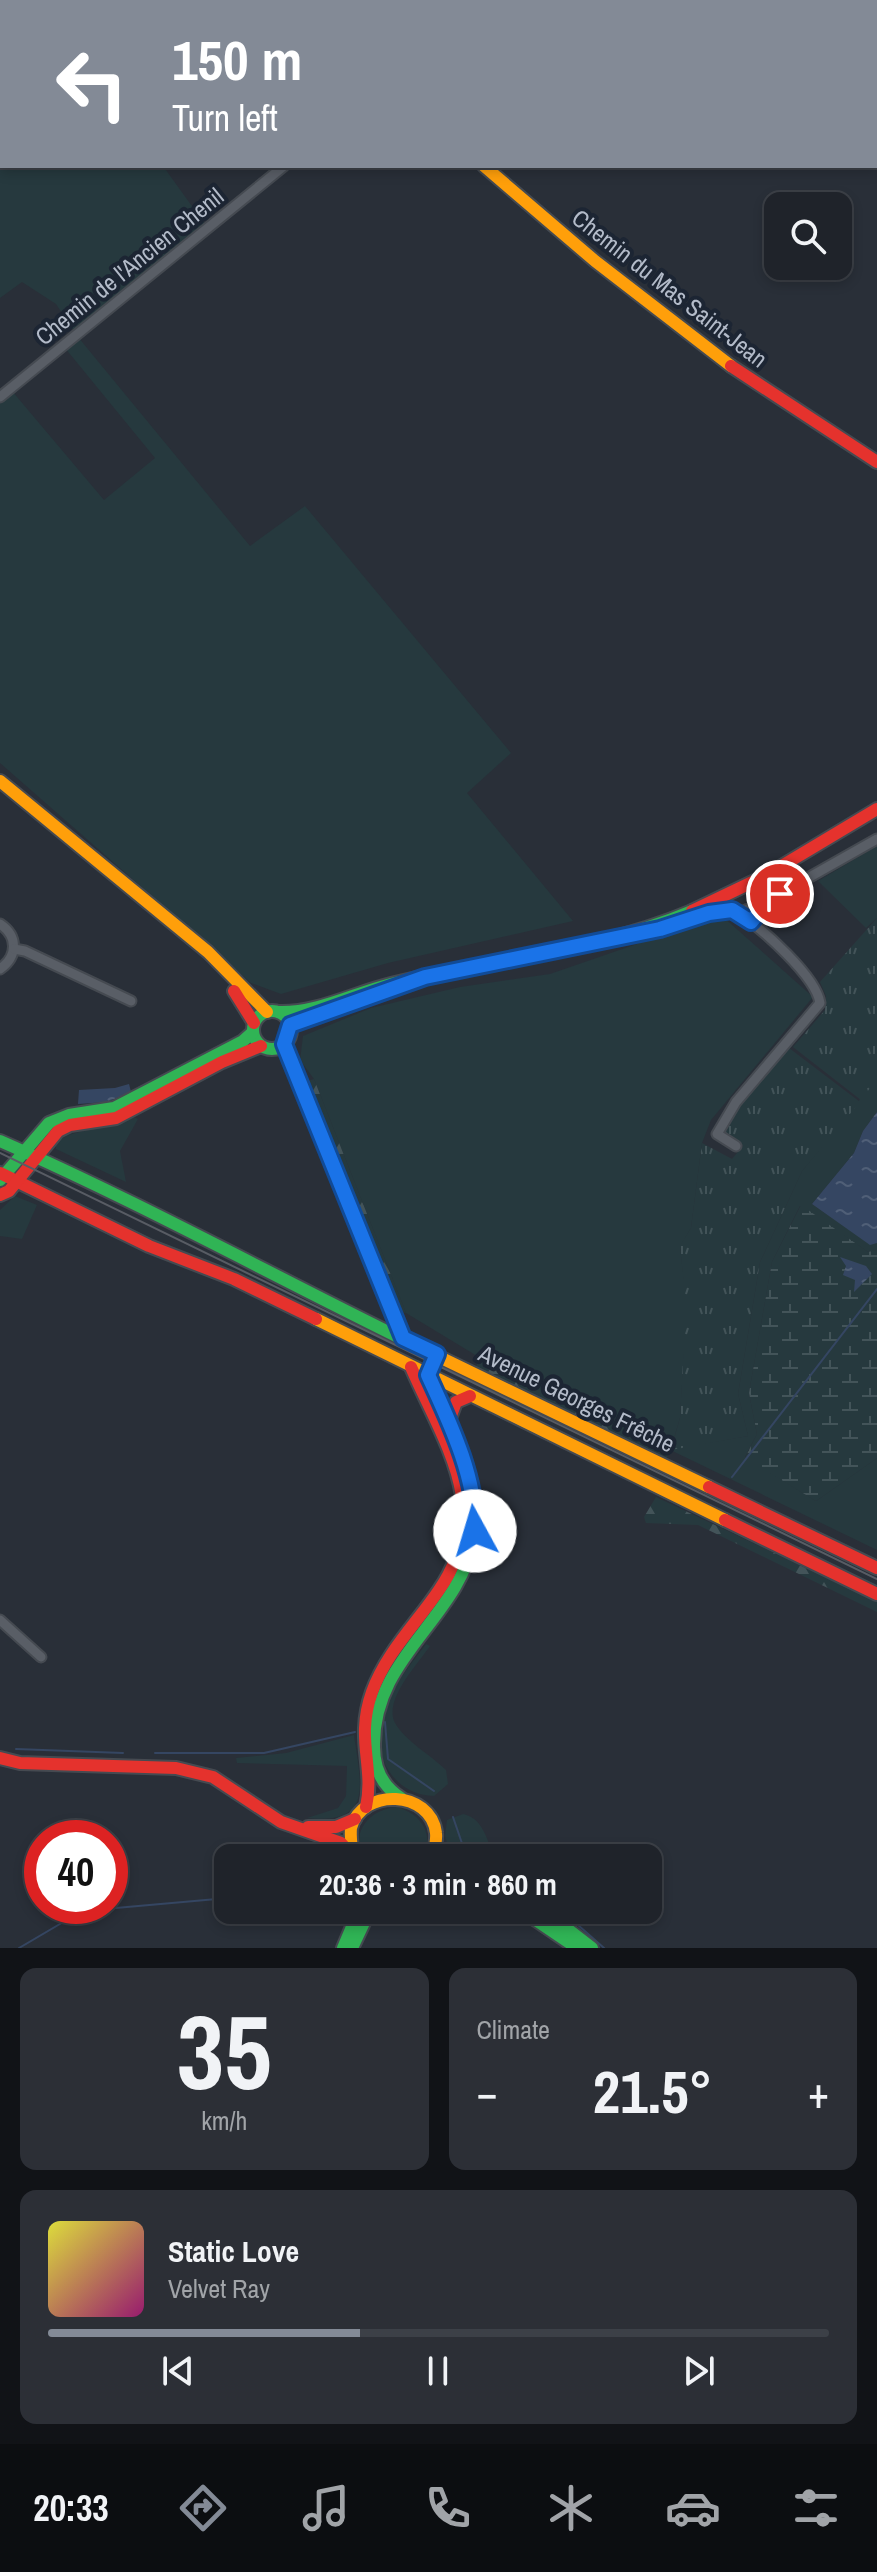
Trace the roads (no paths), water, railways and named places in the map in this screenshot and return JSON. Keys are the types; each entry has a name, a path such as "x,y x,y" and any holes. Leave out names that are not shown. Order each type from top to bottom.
{"main road":[{"name":"Chemin du Mas Saint-Jean","path":"486,168 595,261 709,352 877,462"},
{"path":"3,782 187,938 208,952 290,1025"},
{"path":"839,836 877,809"},
{"path":"1,1176 41,1129 56,1118 124,1104 243,1041 273,1012 307,1010 341,997 425,977 608,940 696,911 770,875 877,816"},
{"path":"187,938 227,982 261,1046"},
{"path":"290,1025 425,977"},
{"path":"290,1025 284,1044 403,1338"},
{"path":"0,1195 9,1191 58,1131 70,1125 116,1118 222,1062 261,1046 273,1049 284,1044"},
{"name":"Avenue Georges Frêche","path":"0,1141 37,1156 877,1568"},
{"name":"Avenue Georges Frêche","path":"1,1176 149,1246 234,1279 877,1594"},
{"path":"351,1844 350,1836 369,1793 363,1735 368,1702 387,1662 449,1579 461,1551 466,1519 461,1485 411,1367 419,1346"},
{"path":"437,1354 428,1375 472,1494 475,1531 457,1583 395,1667 378,1702 373,1743 376,1767 384,1784 427,1813 435,1828 437,1844"},
{"path":"450,1428 452,1408 456,1402 470,1396"},
{"path":"0,1758 20,1763 176,1768 200,1773 233,1788 281,1822 342,1844"},
{"path":"281,1822 318,1828 347,1825 383,1798 401,1798"},
{"path":"350,1947 356,1924"},
{"path":"350,1947 362,1924"},
{"path":"542,1924 577,1948"},
{"path":"561,1924 592,1948"}],"street":[{"name":"Chemin de l'Ancien Chenil","path":"0,397 282,168"},
{"path":"608,940 660,929 709,913 739,913 769,900 877,839"},
{"path":"751,922 769,900"},
{"path":"736,1146 717,1134 724,1121 774,1054 820,1003 818,990 807,974 739,913"},
{"path":"0,924 12,936 14,949 9,962 0,969"},
{"path":"14,949 25,951 131,1001"},
{"path":"0,1620 41,1657"}],"water":[{"path":"129,1084 131,1092 107,1102 78,1104 79,1090"},
{"path":"877,1112 877,1243 870,1245 812,1204 854,1153 863,1131"},
{"path":"840,1257 866,1266 872,1274 854,1292 855,1280 843,1275 846,1266"}],"waterway":[{"path":"732,1477 877,1289"},
{"path":"385,1722 388,1759 434,1791"},
{"path":"155,1753 264,1753 355,1732"},
{"path":"16,1749 123,1753"},
{"path":"453,1817 462,1844"},
{"path":"19,1948 82,1911 214,1899"},
{"path":"577,1924 604,1948"}],"tram line":[{"path":"0,1153 877,1579"}]}
